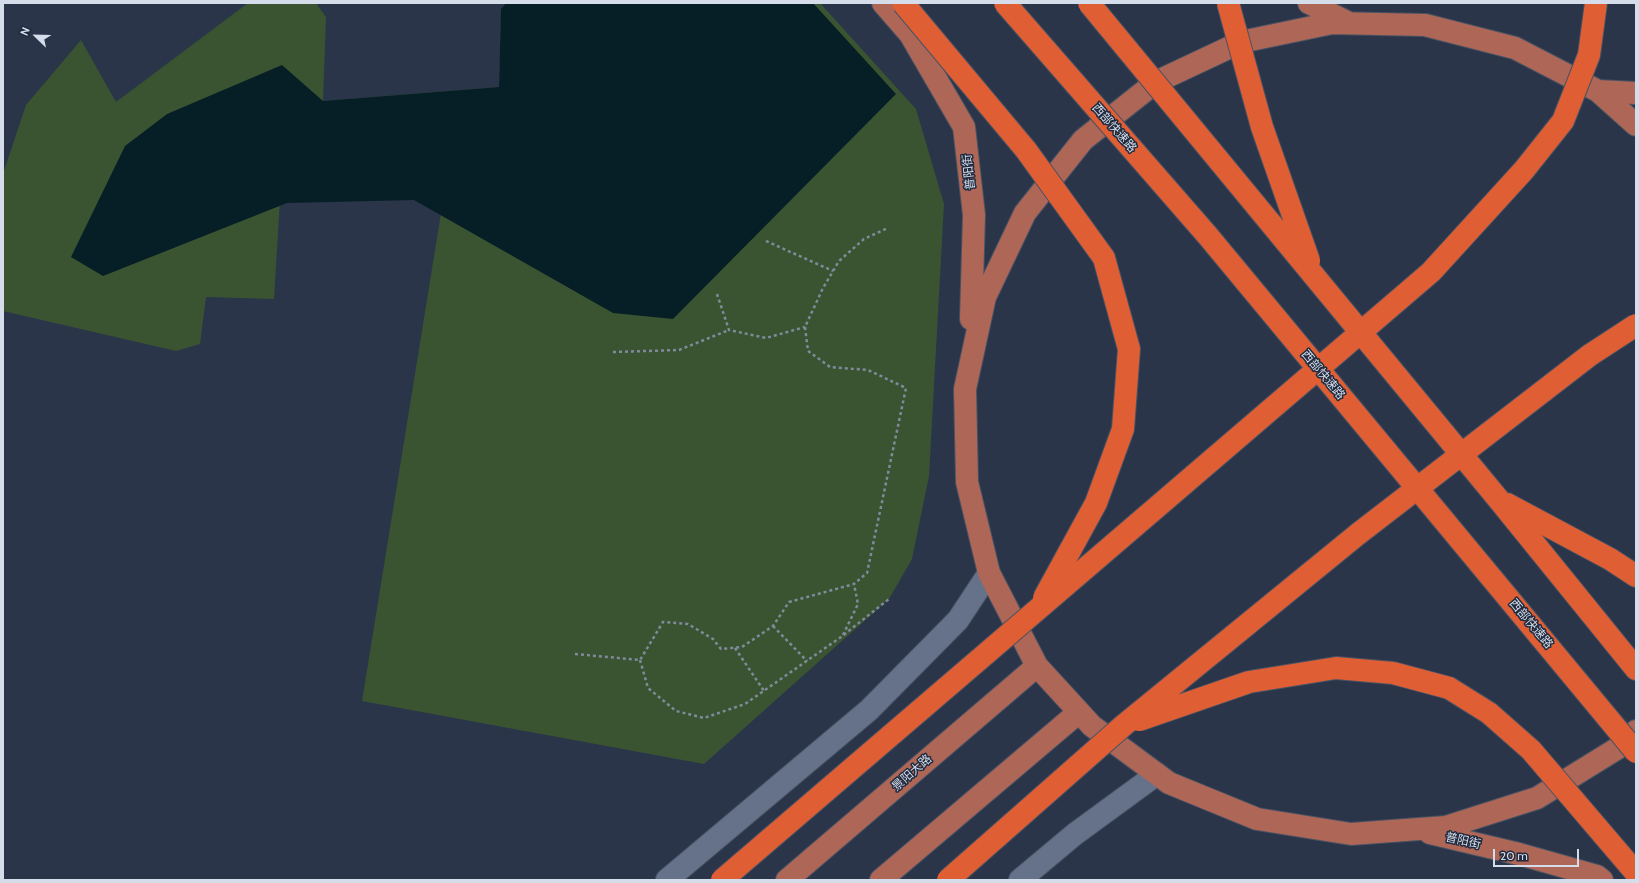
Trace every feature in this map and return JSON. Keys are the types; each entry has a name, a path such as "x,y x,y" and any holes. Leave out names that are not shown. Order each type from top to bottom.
{"highway":[{"path":"903,3 1026,150 1104,258 1129,349 1123,429 1096,503 1038,610"},
{"name":"西部快速路","path":"1005,3 1208,236 1636,752"},
{"path":"1089,3 1499,500 1636,669"},
{"path":"1228,3 1262,127 1314,275"},
{"path":"722,880 1431,272 1524,170 1563,121 1589,55 1596,3"},
{"path":"948,880 1124,724 1358,534 1590,355 1636,325"},
{"path":"1499,500 1610,559 1636,576"},
{"path":"1124,724 1250,682 1336,668 1393,673 1449,688 1489,713 1530,750 1636,873"}],"main road":[{"name":"普阳街","path":"883,3 910,34 964,127 974,215 970,365"},
{"path":"1309,3 1350,23"},
{"path":"1636,125 1598,91 1515,48 1425,25 1332,23 1241,42 1156,82 1084,140 1025,213 985,297 966,389 967,482 989,573 1037,666 1092,726 1169,783 1257,819 1351,834 1446,827 1537,798 1618,748 1636,731"},
{"path":"1598,91 1636,92"},
{"name":"景阳大路","path":"787,880 1037,666"},
{"path":"881,880 1079,712"},
{"name":"普阳街","path":"1415,829 1526,856 1597,876 1602,880"}],"street":[{"path":"667,880 869,710 958,620 989,573"},
{"path":"1020,880 1075,834 1157,774"}],"path":[{"path":"888,228 864,239 839,261 823,288 805,327 808,351 830,366 868,370 906,388 867,573 854,584 789,602 773,626 742,647 721,649 713,639 688,624 663,622 640,660 648,688 676,711 704,718 745,704 841,637 889,599"},
{"path":"766,241 833,271"},
{"path":"717,294 729,330"},
{"path":"613,352 679,350 729,330 766,338 805,327"},
{"path":"841,637 858,604 854,584"},
{"path":"773,626 807,661"},
{"path":"734,648 764,691"},
{"path":"575,654 640,660"}],"green space":[{"path":"248,3 316,3 326,17 323,101 499,87 501,9 506,3 820,3 916,109 944,204 929,476 912,559 889,599 704,764 362,701 443,201 356,188 280,200 274,299 206,297 200,344 176,351 3,311 3,174 26,105 81,40 116,102"}],"water":[{"path":"506,3 813,3 896,94 673,319 613,313 414,200 287,203 103,276 71,257 125,146 167,114 282,65 323,101 499,87 501,9"}]}
